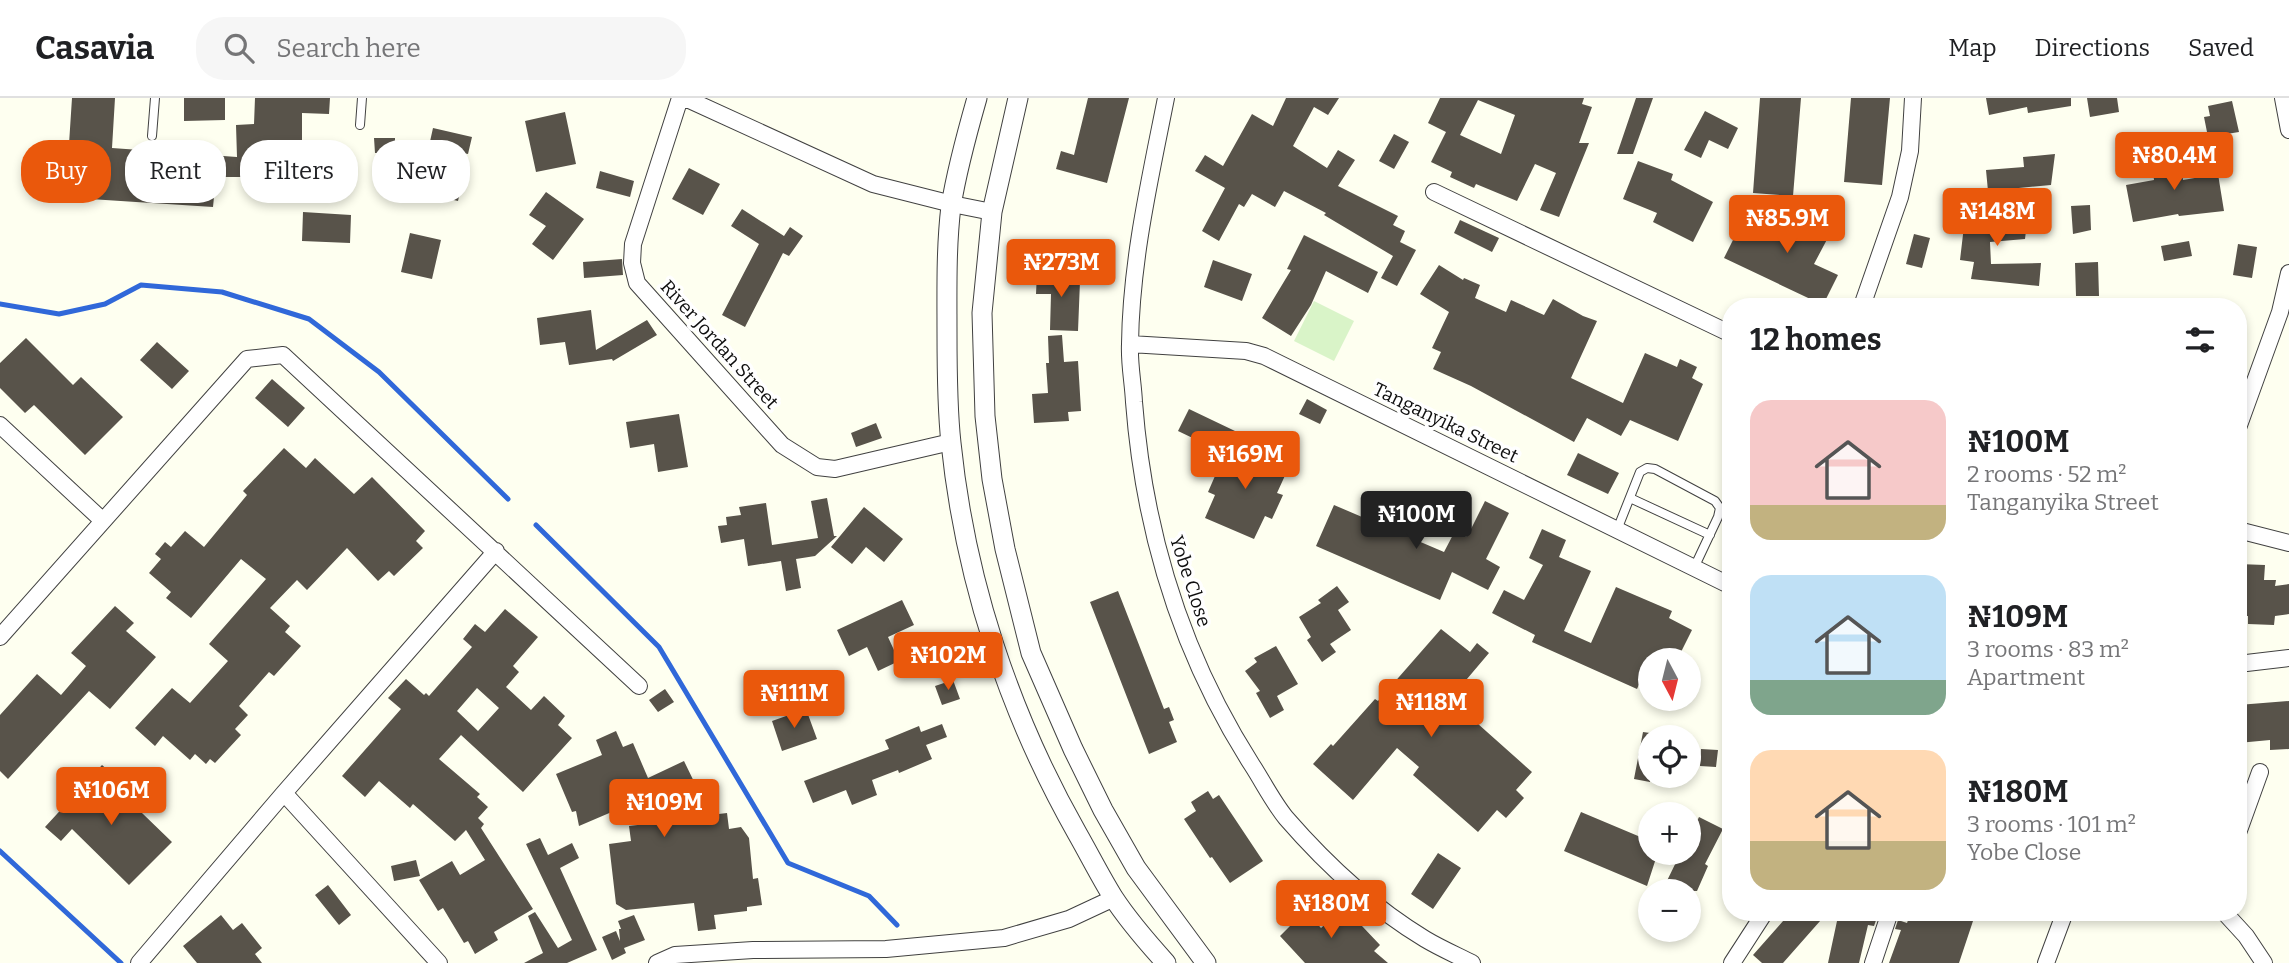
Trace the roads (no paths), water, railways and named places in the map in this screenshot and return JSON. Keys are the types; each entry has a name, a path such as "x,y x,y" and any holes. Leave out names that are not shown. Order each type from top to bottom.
{"street":[{"path":"682,98 873,184 992,212"},
{"name":"River Jordan Street","path":"682,98 633,244 632,262 637,283 782,445 817,467 835,469 951,442"},
{"path":"977,98 964,145 947,245 951,442 962,523 1000,667 1033,748 1062,807 1114,898 1166,963"},
{"path":"1018,98 992,212 982,313 985,416 992,480 1005,549 1031,653 1073,749 1129,856 1206,963"},
{"name":"Yobe Close","path":"1166,98 1138,247 1130,344 1136,436 1154,535 1170,594 1197,665 1237,741 1284,815 1322,858 1366,898 1425,940 1472,963"},
{"path":"1865,298 1900,197 1910,150 1913,98"},
{"path":"2283,98 2289,130"},
{"path":"1434,192 1722,330"},
{"path":"2247,406 2285,312 2289,273"},
{"name":"Tanganyika Street","path":"1130,344 1247,351 1264,356 1722,582"},
{"path":"0,637 247,359 283,355 639,686"},
{"path":"0,425 103,521"},
{"path":"2247,532 2289,543"},
{"path":"139,963 496,551"},
{"path":"2247,663 2289,658"},
{"path":"2247,808 2260,772"},
{"path":"284,793 439,963"},
{"path":"657,963 675,955 756,956 887,949 1004,938 1069,919 1114,898"},
{"path":"1732,963 1759,921"},
{"path":"1873,963 1887,921"},
{"path":"2046,963 2062,921"},
{"path":"2232,921 2264,963"}],"lane":[{"path":"152,136 155,98"},
{"path":"360,125 362,98"},
{"path":"1617,530 1640,472 1647,468 1655,469 1715,500 1720,508 1694,568"},
{"path":"1630,498 1710,535"}],"waterway":[{"path":"0,304 59,314 105,304 141,285 222,292 309,319 379,372 508,499"},
{"path":"536,525 659,647 788,863 869,896 897,925"},
{"path":"0,851 121,963"}]}
